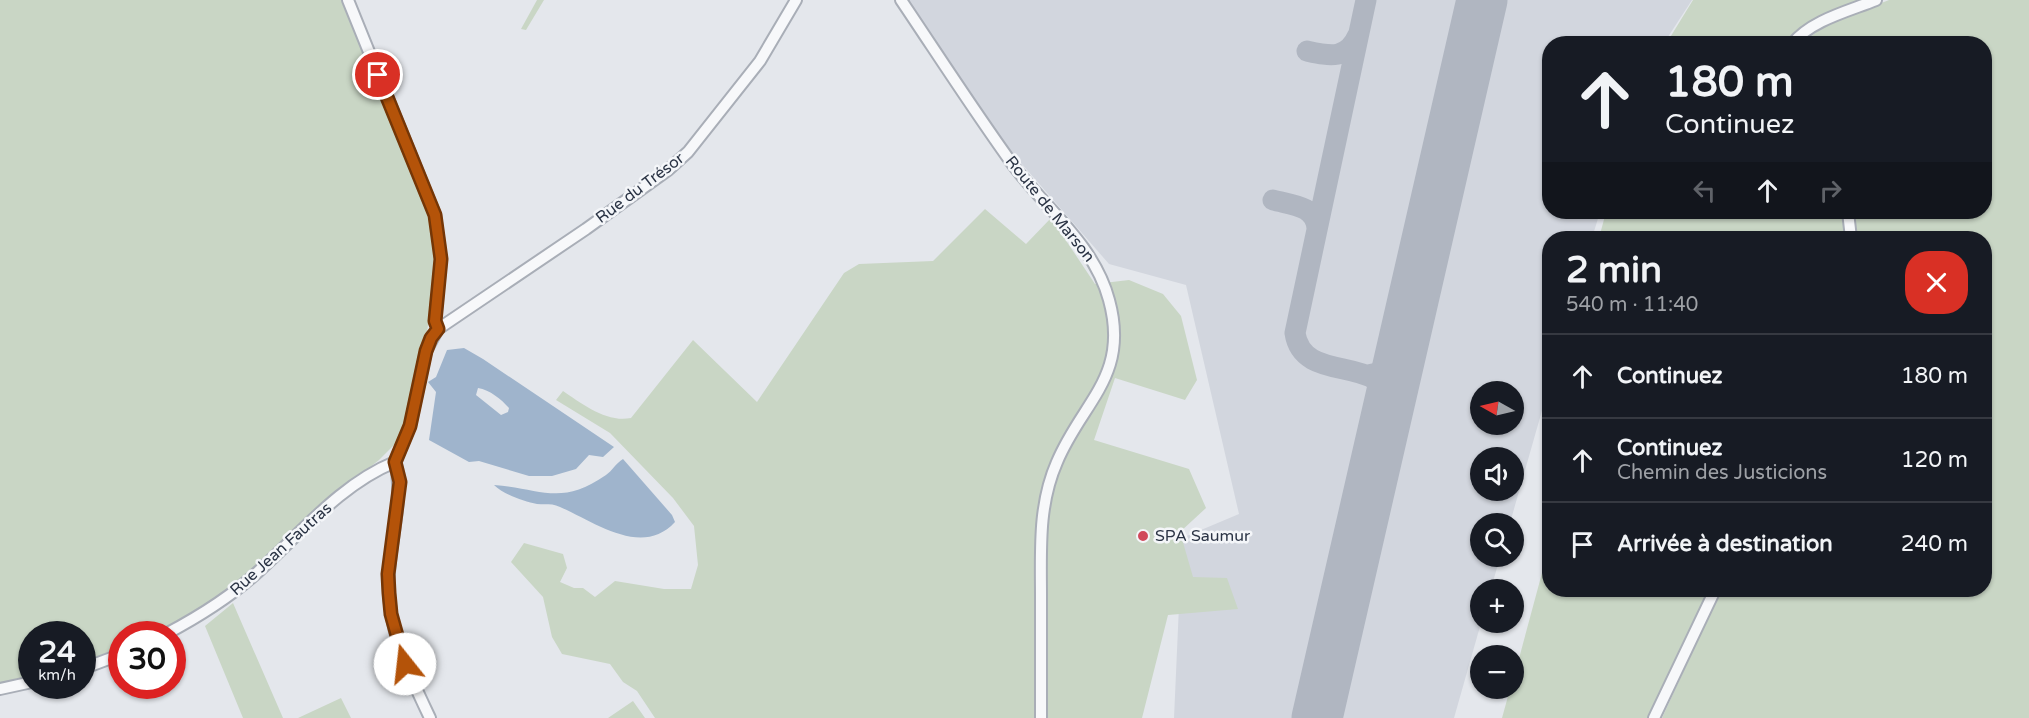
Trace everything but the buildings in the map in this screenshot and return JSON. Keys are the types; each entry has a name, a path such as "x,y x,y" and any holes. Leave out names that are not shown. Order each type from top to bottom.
{"street":[{"path":"348,0 435,215 441,259 435,321 438,329 431,338 426,351 410,426 395,462 400,482 388,574 391,614 405,664 430,718"},
{"name":"Rue du Trésor","path":"438,329 586,229 668,170 688,152 760,61 796,0"},
{"name":"Route de Marson","path":"901,0 1015,167 1064,222 1085,250 1101,276 1109,300 1114,332 1105,380 1057,460 1045,498 1041,532 1041,718"},
{"path":"1801,36 1815,25 1876,0"},
{"name":"Rue Jean Fautras","path":"186,622 226,599 337,499 376,470 395,462"},
{"path":"1654,718 1712,597"},
{"path":"0,689 18,685"}],"shaded area":[{"path":"907,0 1692,0 1669,36 1542,36 1542,219 1598,219 1594,231 1542,231 1542,411 1524,474 1524,447 1470,447 1470,501 1516,501 1513,513 1470,513 1470,567 1497,567 1494,579 1470,579 1470,633 1478,633 1475,645 1470,645 1470,662 1454,718 1174,718 1182,538 1239,514 1186,285 1109,264 1007,147 972,99"}],"green space":[{"path":"0,0 341,0 413,172 434,234 435,254 427,334 405,427 396,443 379,460 299,524 232,589 209,606 182,621 108,621 108,652 96,657 96,621 18,621 18,681 0,683"},
{"path":"537,0 544,0 526,30 521,29"},
{"path":"1693,0 1868,0 1802,36 1671,36"},
{"path":"1889,0 2029,0 2029,718 1662,718 1718,597 1992,597 1992,231 1851,231 1851,219 1992,219 1992,36 1811,36 1826,25"},
{"path":"985,209 1026,244 1051,218 1095,284 1129,280 1163,294 1181,316 1197,380 1185,400 1115,378 1094,440 1189,469 1206,508 1180,532 1193,577 1227,578 1238,609 1168,615 1142,718 655,718 637,691 623,682 610,664 562,654 552,637 543,597 511,562 524,543 563,554 567,568 560,582 574,588 583,588 595,597 615,581 664,589 691,589 698,565 694,526 673,498 610,433 556,400 563,391 604,415 622,419 631,418 693,340 757,402 844,273 859,264 933,261"},
{"path":"1604,219 1844,219 1845,231 1601,231"},
{"path":"1542,573 1542,597 1707,597 1648,718 1502,718 1507,699 1524,699 1523,645"},
{"path":"233,603 283,718 243,718 205,626"},
{"path":"341,698 351,718 298,718"},
{"path":"633,701 645,718 608,718"}],"water":[{"path":"464,348 483,359 614,447 603,457 589,455 576,469 552,476 529,476 479,461 469,462 429,440 436,392 428,382 436,377 447,350","holes":["478,388 502,401 509,408 508,412 501,415 476,395"]},
{"path":"623,459 672,515 675,522 662,532 648,537 618,534 557,506 532,503 514,497 494,485 563,493 590,485 606,475"}],"taxiway":[{"path":"1366,0 1295,333 1301,349 1313,359 1374,379 1384,389 1388,406"},
{"path":"1307,51 1337,54 1349,49 1358,35"},
{"path":"1273,200 1307,210 1315,220 1317,228"},
{"path":"1368,375 1387,371 1401,353"}],"runway":[{"path":"1317,718 1482,0"}],"place":[{"name":"SPA Saumur","path":"1143,536"}],"route":[{"path":"378,75 435,215 441,259 435,303 435,321 438,329 431,338 426,351 410,426 395,462 400,482 388,574 391,614 405,664"}]}
